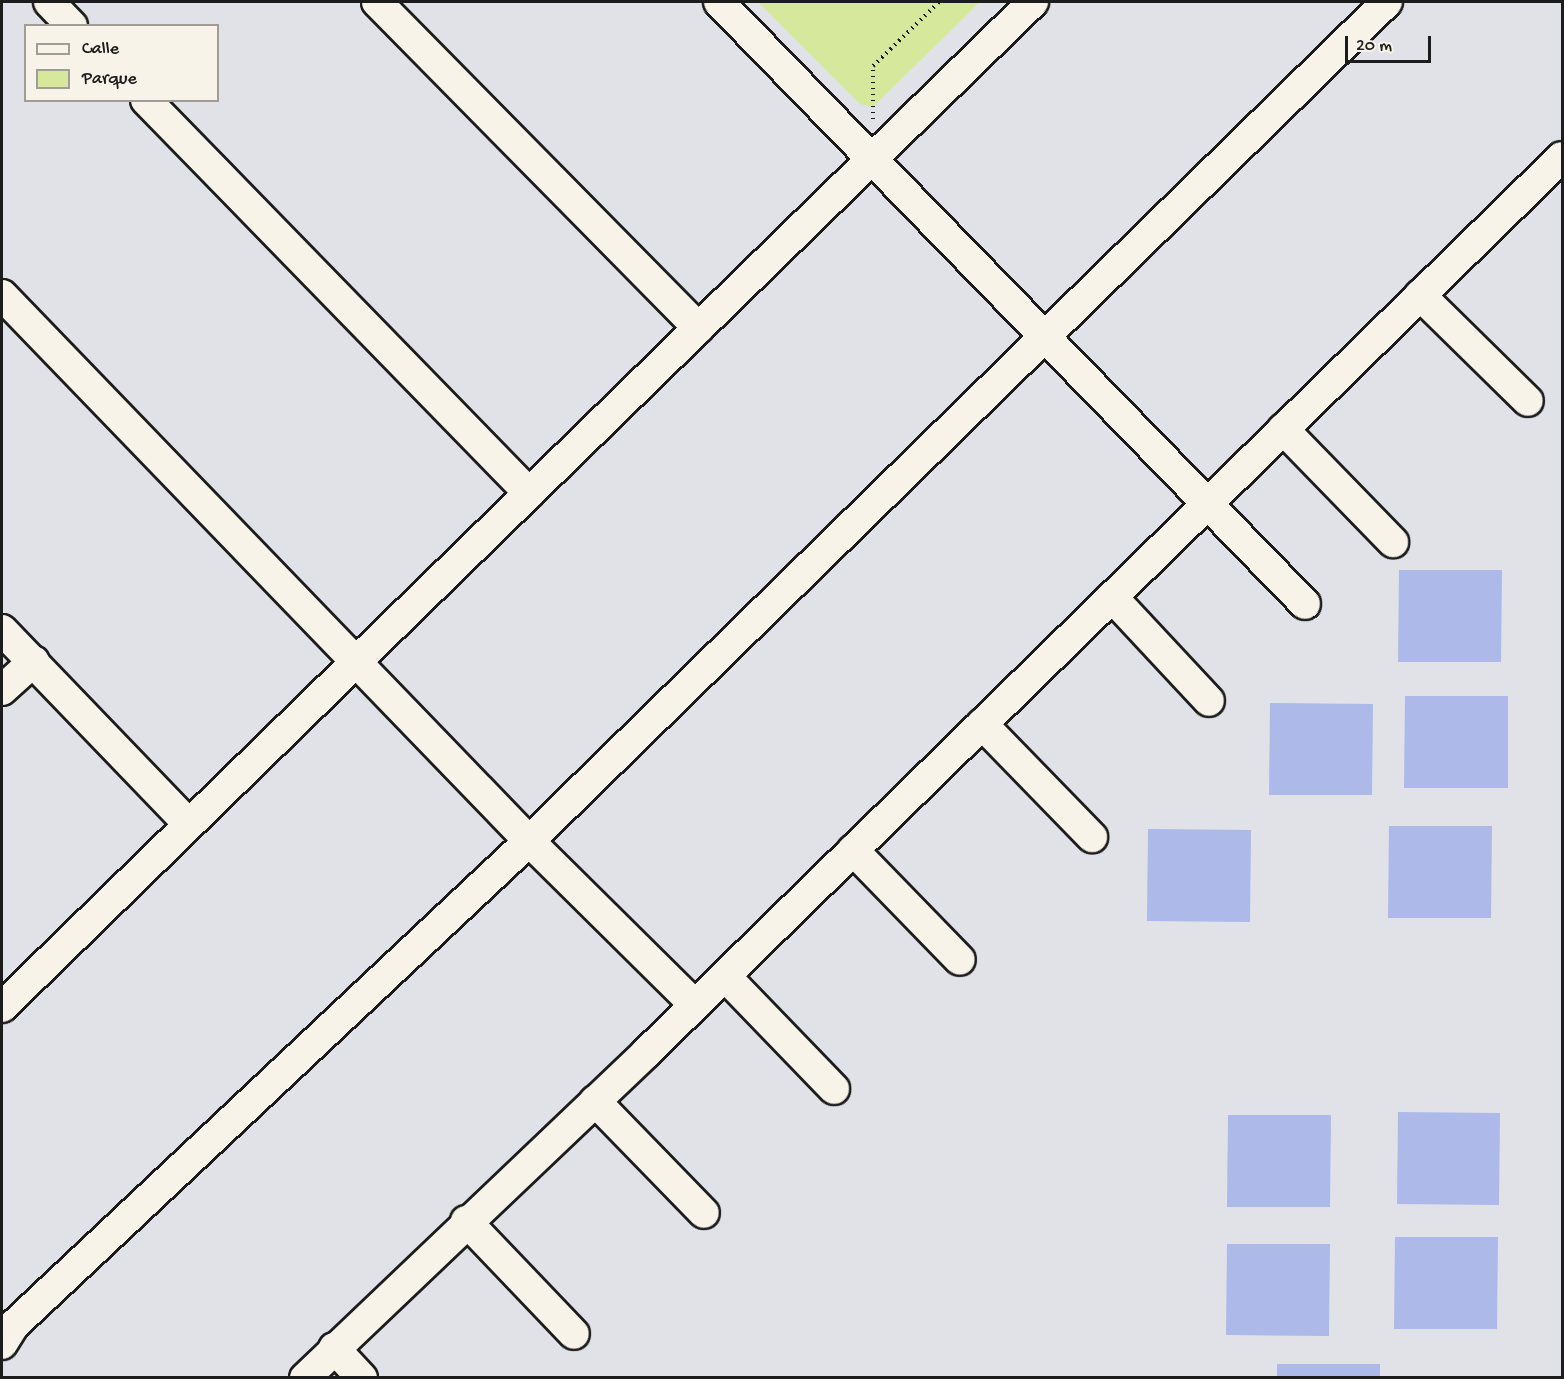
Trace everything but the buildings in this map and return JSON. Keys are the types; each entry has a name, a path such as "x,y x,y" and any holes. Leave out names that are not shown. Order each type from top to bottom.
{"street":[{"path":"49,2 70,24"},
{"path":"377,2 698,328"},
{"path":"719,2 1305,604"},
{"path":"2,1007 1033,2"},
{"path":"2,1344 14,1325 529,842 1044,335 1387,2"},
{"path":"148,102 529,493"},
{"path":"305,1377 725,976 1420,295 1557,174"},
{"path":"1420,295 1528,401"},
{"path":"2,296 358,660 529,842 695,1005"},
{"path":"1283,429 1393,542"},
{"path":"1112,597 1209,701"},
{"path":"2,630 189,824"},
{"path":"2,690 34,661"},
{"path":"982,724 1092,837"},
{"path":"853,850 960,960"},
{"path":"725,976 834,1089"},
{"path":"595,1101 704,1213"},
{"path":"466,1221 574,1335"},
{"path":"334,1348 362,1377"}],"path":[{"path":"928,2 933,7"},
{"path":"873,158 873,66 939,2"}],"green space":[{"path":"758,2 980,2 873,107 860,104"}]}
